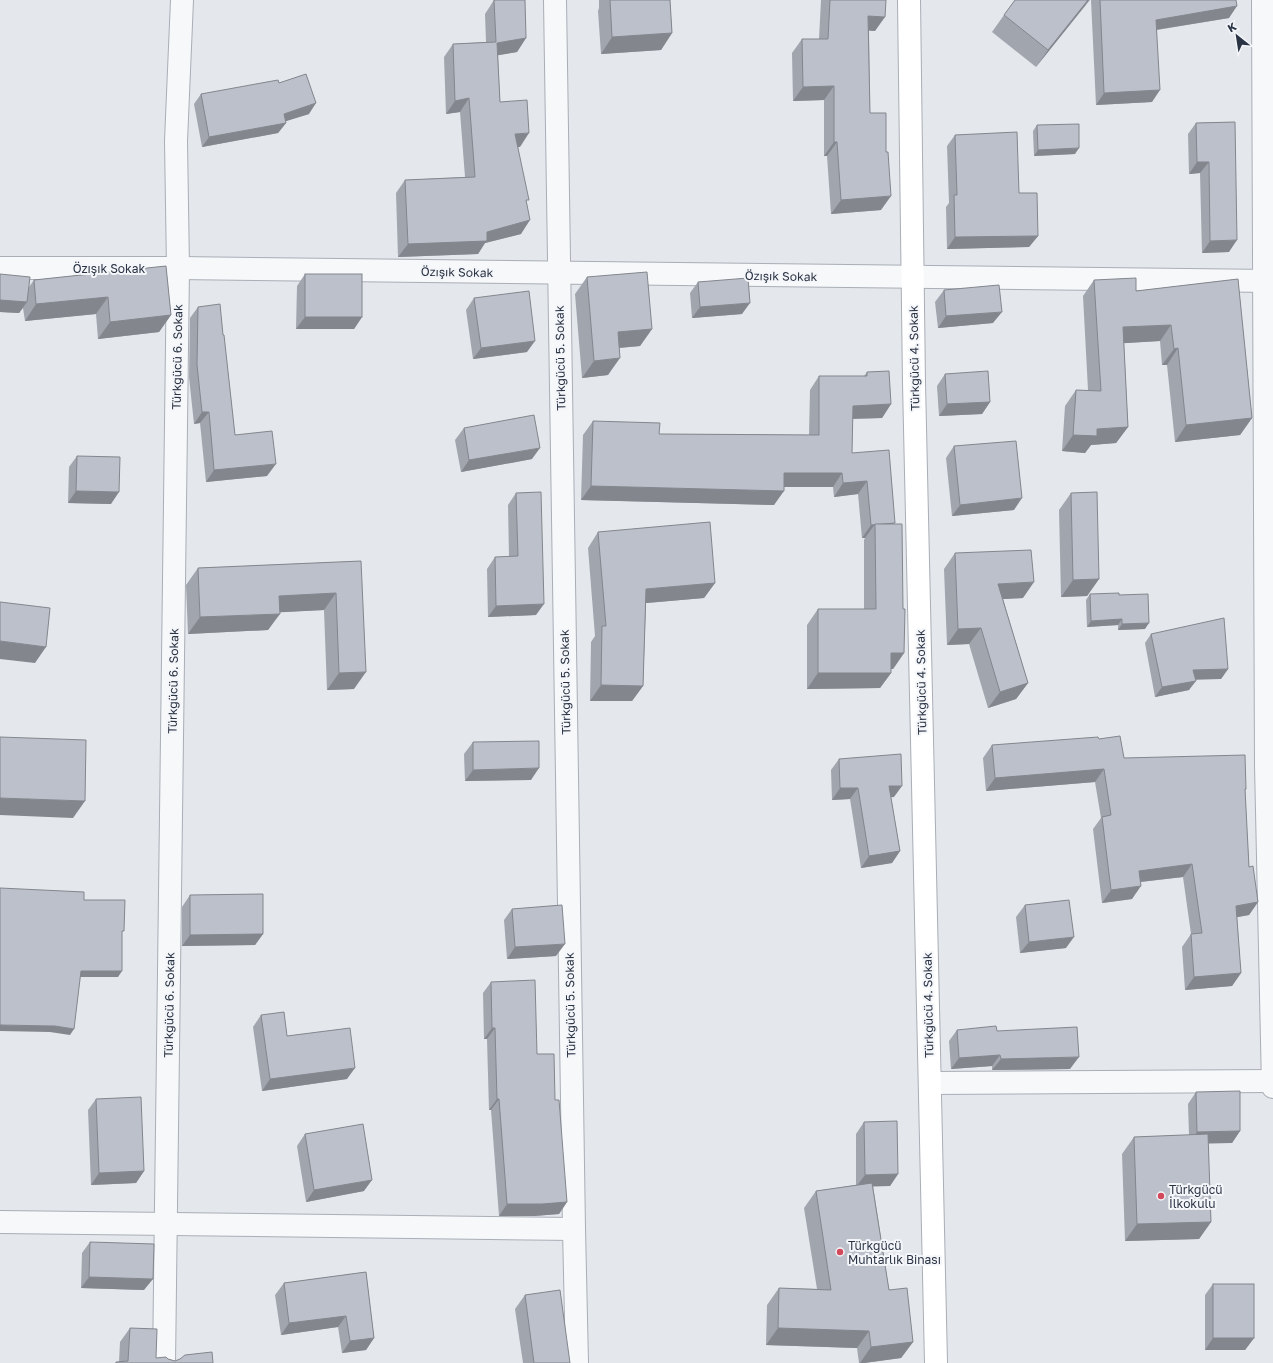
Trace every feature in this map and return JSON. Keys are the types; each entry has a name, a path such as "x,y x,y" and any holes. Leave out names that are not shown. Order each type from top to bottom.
{"main road":[{"name":"Türkgücü 4. Sokak","path":"909,0 914,383 936,1363"}],"street":[{"name":"Türkgücü 6. Sokak","path":"164,1363 178,268 176,141 182,0"},
{"name":"Türkgücü 5. Sokak","path":"555,0 577,1363"},
{"path":"1263,0 1269,281 1266,765 1273,1087"},
{"name":"Özışık Sokak","path":"0,268 178,268 913,278 1269,281"},
{"path":"930,1083 1273,1081"},
{"path":"0,1222 574,1229"}],"building":[{"path":"494,0 525,0 526,38 497,43 500,102 527,100 529,133 515,134 529,200 526,200 530,220 487,232 487,241 408,244 405,180 475,177 469,98 455,101 453,44 496,42"},
{"path":"610,0 670,0 672,33 612,37"},
{"path":"830,0 886,0 885,17 868,16 870,113 886,113 886,152 888,152 891,196 841,200 837,142 834,142 834,86 803,87 802,39 828,39"},
{"path":"1015,0 1088,0 1048,50 1004,15"},
{"path":"1100,0 1236,0 1237,6 1156,20 1160,90 1104,93"},
{"path":"306,74 316,103 284,114 286,123 209,137 201,94 278,80 279,83"},
{"path":"1235,122 1237,240 1210,241 1209,162 1197,162 1196,123"},
{"path":"1079,124 1079,148 1038,150 1037,125"},
{"path":"1017,132 1019,193 1037,193 1038,236 955,237 954,195 957,195 955,135"},
{"path":"166,266 171,315 110,322 108,297 36,304 34,280"},
{"path":"647,272 652,329 618,332 620,358 594,361 587,277"},
{"path":"0,274 30,277 27,302 0,300"},
{"path":"305,274 362,274 362,317 305,317"},
{"path":"748,278 750,303 700,307 698,282"},
{"path":"1136,278 1136,291 1238,279 1252,418 1186,425 1178,348 1174,349 1171,325 1123,327 1128,427 1097,429 1097,436 1073,435 1076,390 1101,391 1094,280"},
{"path":"999,285 1002,312 946,316 944,290"},
{"path":"529,291 535,341 481,348 474,298"},
{"path":"220,304 235,435 272,431 276,464 214,470 209,412 202,412 197,365 198,307"},
{"path":"889,371 891,404 853,406 852,453 889,450 895,523 871,525 867,481 843,483 842,473 784,473 784,491 591,486 593,421 660,423 659,434 819,435 819,376 867,376 867,372"},
{"path":"988,371 990,402 947,404 945,374"},
{"path":"534,415 540,448 469,460 464,428"},
{"path":"1016,441 1022,498 960,505 954,446"},
{"path":"77,456 120,457 119,492 76,491"},
{"path":"541,492 544,604 496,606 495,557 518,556 516,493"},
{"path":"1097,492 1099,579 1073,580 1071,493"},
{"path":"710,522 715,583 646,589 643,686 601,685 602,626 606,626 598,532"},
{"path":"875,524 902,524 903,609 905,609 904,653 891,653 891,673 818,673 818,609 876,609"},
{"path":"1031,550 1034,582 998,584 1028,683 1000,692 981,628 958,629 955,553"},
{"path":"361,561 366,672 339,673 336,593 279,596 280,614 200,617 198,568"},
{"path":"1119,593 1119,595 1148,594 1149,623 1122,624 1122,619 1091,621 1090,594"},
{"path":"0,602 50,608 46,647 0,641"},
{"path":"1224,618 1228,669 1193,670 1196,681 1162,687 1151,634"},
{"path":"1120,736 1124,758 1245,755 1245,789 1249,867 1253,866 1258,902 1236,906 1241,973 1194,977 1191,934 1202,933 1192,864 1139,871 1141,886 1111,890 1102,817 1111,815 1104,769 995,778 992,745 1098,737 1099,739"},
{"path":"0,737 86,740 85,801 0,798"},
{"path":"539,741 539,768 473,770 473,742"},
{"path":"901,754 902,786 889,786 900,851 869,856 858,788 840,788 839,759"},
{"path":"0,888 84,892 84,900 125,900 124,931 122,931 122,971 81,971 74,1029 55,1026 0,1025"},
{"path":"263,894 263,934 190,935 190,895"},
{"path":"1069,900 1074,937 1029,942 1025,905"},
{"path":"562,905 565,944 515,947 512,909"},
{"path":"535,980 537,1054 554,1054 555,1100 559,1100 567,1202 507,1204 499,1099 497,1099 495,1028 492,1028 491,982"},
{"path":"284,1012 287,1036 350,1028 355,1068 270,1079 261,1015"},
{"path":"996,1026 997,1031 1077,1027 1079,1057 1001,1059 1000,1055 959,1058 957,1030"},
{"path":"1240,1091 1240,1131 1197,1132 1196,1092"},
{"path":"141,1097 144,1171 99,1173 96,1099"},
{"path":"897,1121 898,1174 865,1175 864,1122"},
{"path":"363,1124 372,1180 314,1190 305,1134"},
{"name":"Türkgücü İlkokulu","path":"1208,1134 1211,1222 1137,1224 1134,1137"},
{"path":"872,1183 889,1290 907,1288 913,1342 871,1347 869,1331 778,1328 779,1288 831,1290 816,1191"},
{"path":"90,1242 154,1244 153,1279 89,1277"},
{"path":"366,1272 374,1338 350,1341 346,1316 289,1323 284,1283"},
{"path":"1213,1284 1254,1284 1254,1338 1213,1338"},
{"path":"560,1290 570,1363 534,1363 525,1295"},
{"path":"130,1328 157,1329 156,1358 166,1357 175,1361 185,1355 212,1352 213,1363 116,1363 128,1361"}],"place":[{"name":"Türkgücü İlkokulu","path":"1161,1196"},
{"name":"Türkgücü Muhtarlık Binası","path":"840,1252"}]}
